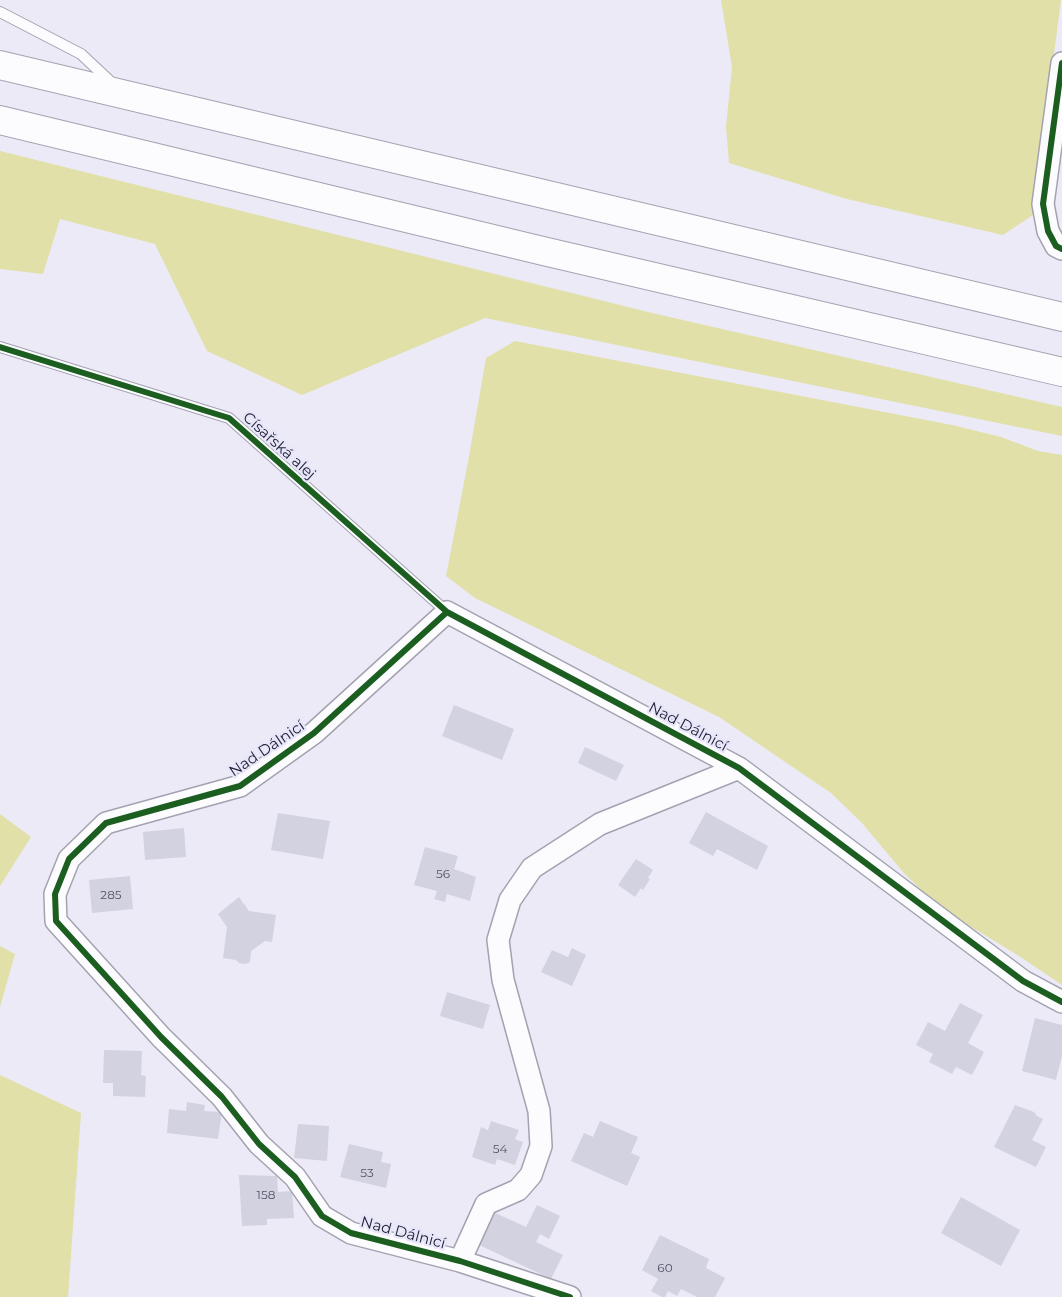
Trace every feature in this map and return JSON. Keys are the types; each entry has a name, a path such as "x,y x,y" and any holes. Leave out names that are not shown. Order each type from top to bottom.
{"highway":[{"path":"0,66 1062,317"},
{"path":"0,120 543,251 1062,372"}],"street":[{"path":"1062,63 1043,204 1048,231 1056,246 1062,250"},
{"name":"Nad Dálnicí","path":"570,1297 460,1262 351,1233 322,1216 295,1177 259,1144 222,1097 161,1037 56,921 55,894 69,859 106,823 240,786 314,733 447,612 739,768 1023,981 1062,1002"},
{"name":"Nad Dálnicí","path":"460,1262 486,1204 518,1190 531,1174 541,1146 539,1112 503,980 498,940 510,900 532,868 600,824 739,768"}],"lane":[{"path":"0,12 81,54 125,95"},
{"name":"Císařská alej","path":"0,346 229,418 447,612"}],"shaded area":[{"path":"721,0 1061,0 1033,215 1003,235 847,199 729,163 726,127 732,67"},
{"path":"0,151 648,312 1062,407 1062,436 485,318 302,395 207,351 155,244 60,219 43,274 0,269"},
{"path":"515,341 952,425 1001,437 1038,451 1062,455 1062,985 1019,956 937,906 903,872 862,823 831,793 719,717 475,598 446,576 486,358"},
{"path":"0,814 31,837 0,886"},
{"path":"0,946 15,954 0,1007"},
{"path":"0,1075 81,1113 68,1297 0,1297"}],"building":[{"path":"454,705 514,729 502,760 442,736"},
{"path":"585,747 624,765 616,781 578,763"},
{"path":"706,812 768,846 757,870 717,849 713,856 689,843"},
{"path":"278,813 330,821 323,859 271,850"},
{"path":"184,828 186,857 145,860 143,832"},
{"path":"425,847 458,856 454,869 476,877 470,901 447,894 445,902 434,899 437,891 414,885"},
{"path":"636,859 653,870 643,890 641,888 635,897 618,885"},
{"path":"130,876 133,909 92,913 89,880"},
{"path":"239,897 249,911 276,915 272,942 265,941 251,951 250,962 245,964 223,958 227,927 218,914"},
{"path":"572,948 586,955 572,986 541,972 552,950 568,957"},
{"path":"447,992 490,1005 483,1029 440,1016"},
{"path":"960,1003 983,1015 968,1043 984,1052 972,1075 956,1067 952,1074 929,1062 933,1054 916,1045 928,1022 945,1031"},
{"path":"1035,1018 1062,1025 1062,1056 1056,1080 1022,1071"},
{"path":"104,1050 142,1051 141,1075 146,1076 145,1097 113,1096 113,1083 103,1083"},
{"path":"187,1102 205,1105 204,1111 222,1112 218,1139 167,1133 169,1109 186,1111"},
{"path":"1015,1105 1034,1112 1043,1119 1032,1140 1046,1147 1036,1167 994,1147"},
{"path":"491,1121 519,1130 515,1139 523,1142 515,1165 497,1159 495,1165 472,1157 481,1127 488,1130"},
{"path":"600,1121 638,1137 631,1153 640,1157 627,1186 571,1161 584,1133 593,1137"},
{"path":"298,1124 329,1126 327,1161 294,1158"},
{"path":"349,1144 383,1152 381,1162 391,1164 386,1188 340,1177"},
{"path":"239,1175 277,1176 278,1192 292,1191 294,1218 267,1219 267,1225 242,1226"},
{"path":"961,1197 1020,1230 1001,1266 941,1233"},
{"path":"537,1205 560,1216 549,1239 540,1234 536,1242 563,1255 551,1279 475,1243 491,1211 526,1227"},
{"path":"660,1235 709,1259 706,1268 725,1278 715,1297 697,1297 681,1289 677,1296 668,1291 665,1297 662,1297 651,1291 658,1279 642,1270"}],"cycle path":[{"path":"1062,63 1043,204 1048,231 1056,246 1062,249"},
{"path":"0,347 229,418 447,612 739,768 1023,981 1062,1002"},
{"path":"447,612 314,733 240,786 106,823 69,859 55,894 56,921 161,1037 222,1097 259,1144 295,1177 322,1216 351,1233 460,1261 570,1297"}]}
